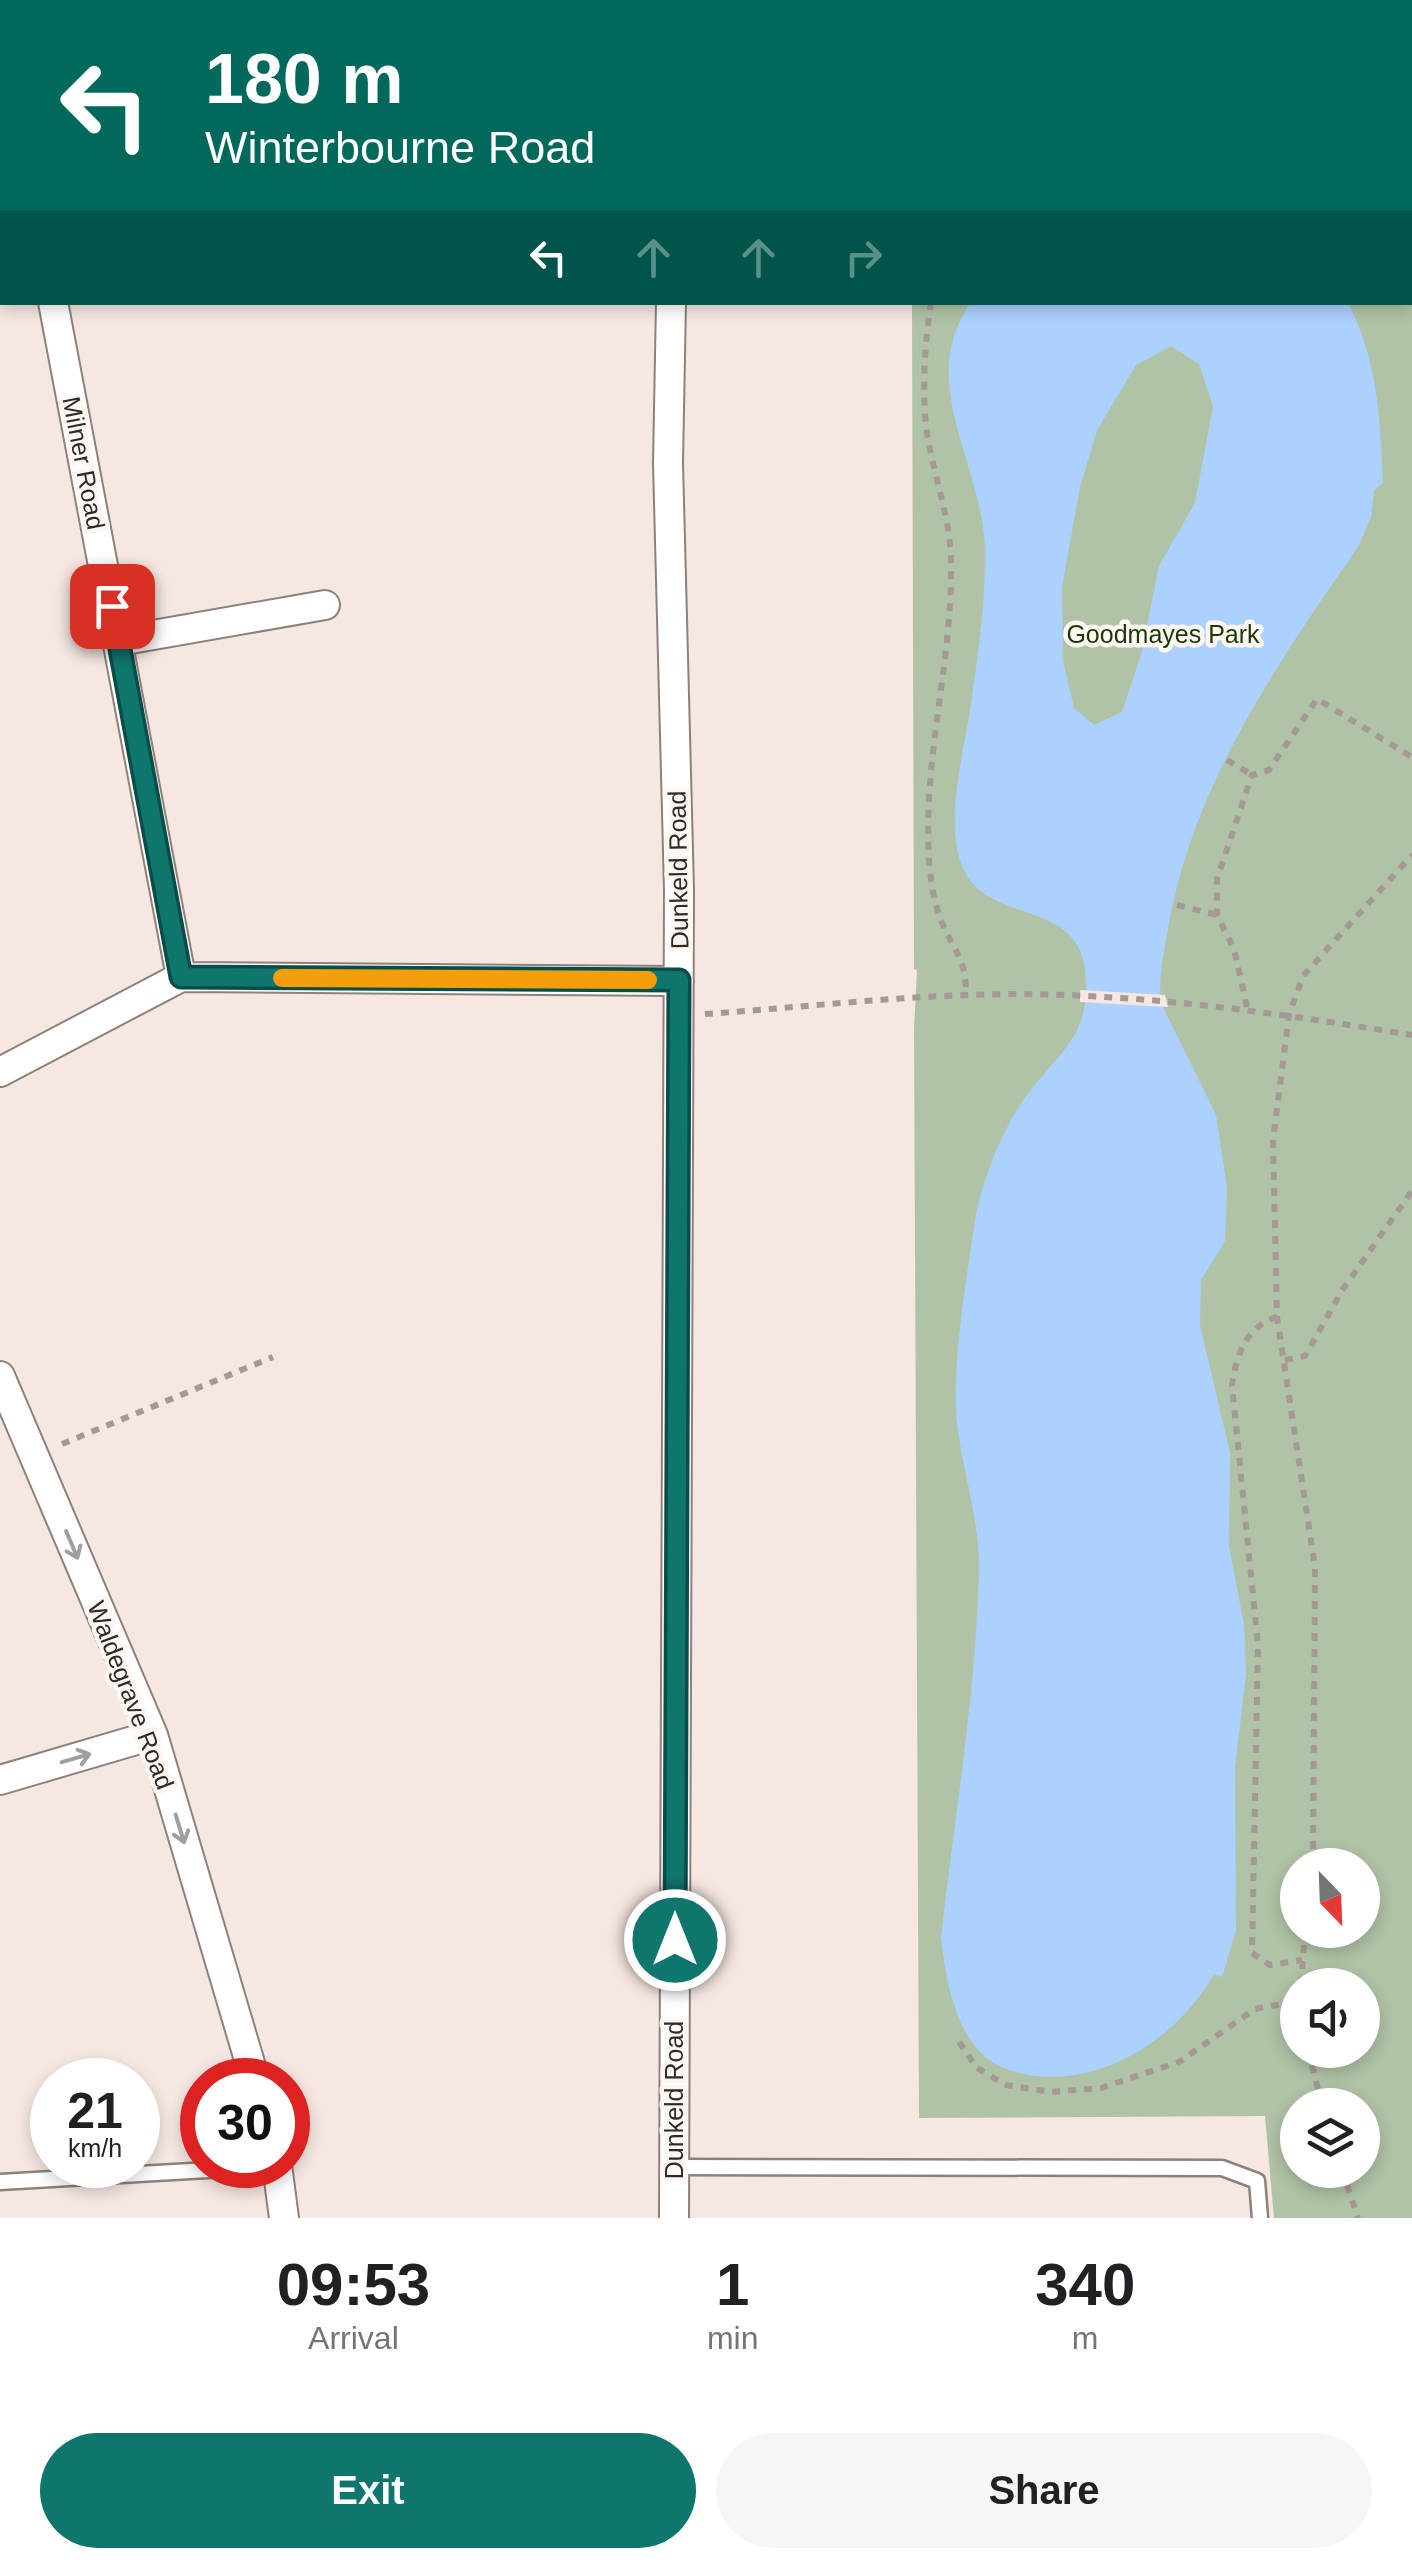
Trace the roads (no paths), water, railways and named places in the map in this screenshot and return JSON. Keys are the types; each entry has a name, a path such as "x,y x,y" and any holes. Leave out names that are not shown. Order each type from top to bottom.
{"street":[{"name":"Milner Road","path":"54,305 181,977"},
{"name":"Dunkeld Road","path":"671,305 668,463 679,980 674,2218"},
{"path":"118,641 325,605"},
{"path":"0,1072 181,977 679,980"},
{"name":"Waldegrave Road","path":"0,1376 152,1735 248,2058"},
{"path":"0,1780 152,1735"},
{"path":"280,2188 284,2218"}],"lane":[{"path":"674,2167 1222,2168 1257,2182 1260,2218"},
{"path":"0,2182 180,2171"}],"water":[{"path":"969,305 1349,305 1366,346 1376,390 1380,436 1383,483 1374,490 1371,517 1358,547 1242,727 1197,824 1180,875 1161,974 1161,1003 1216,1115 1227,1188 1225,1241 1201,1280 1200,1325 1230,1453 1229,1546 1244,1625 1246,1673 1235,1768 1236,1930 1222,1977 1214,1974 1181,2017 1161,2035 1115,2063 1063,2076 1014,2071 980,2052 957,2013 941,1937 977,1616 979,1552 956,1401 961,1322 975,1221 1000,1142 1024,1099 1070,1042 1078,1028 1086,993 1079,948 1067,932 992,899 976,887 958,852 955,808 979,641 985,548 974,485 956,424 949,363 955,333","holes":["1171,346 1199,364 1213,406 1195,503 1159,566 1141,655 1122,712 1094,725 1074,708 1063,661 1062,587 1080,487 1097,430 1136,365"]}],"park label":[{"name":"Goodmayes Park","path":"1163,634"}]}
